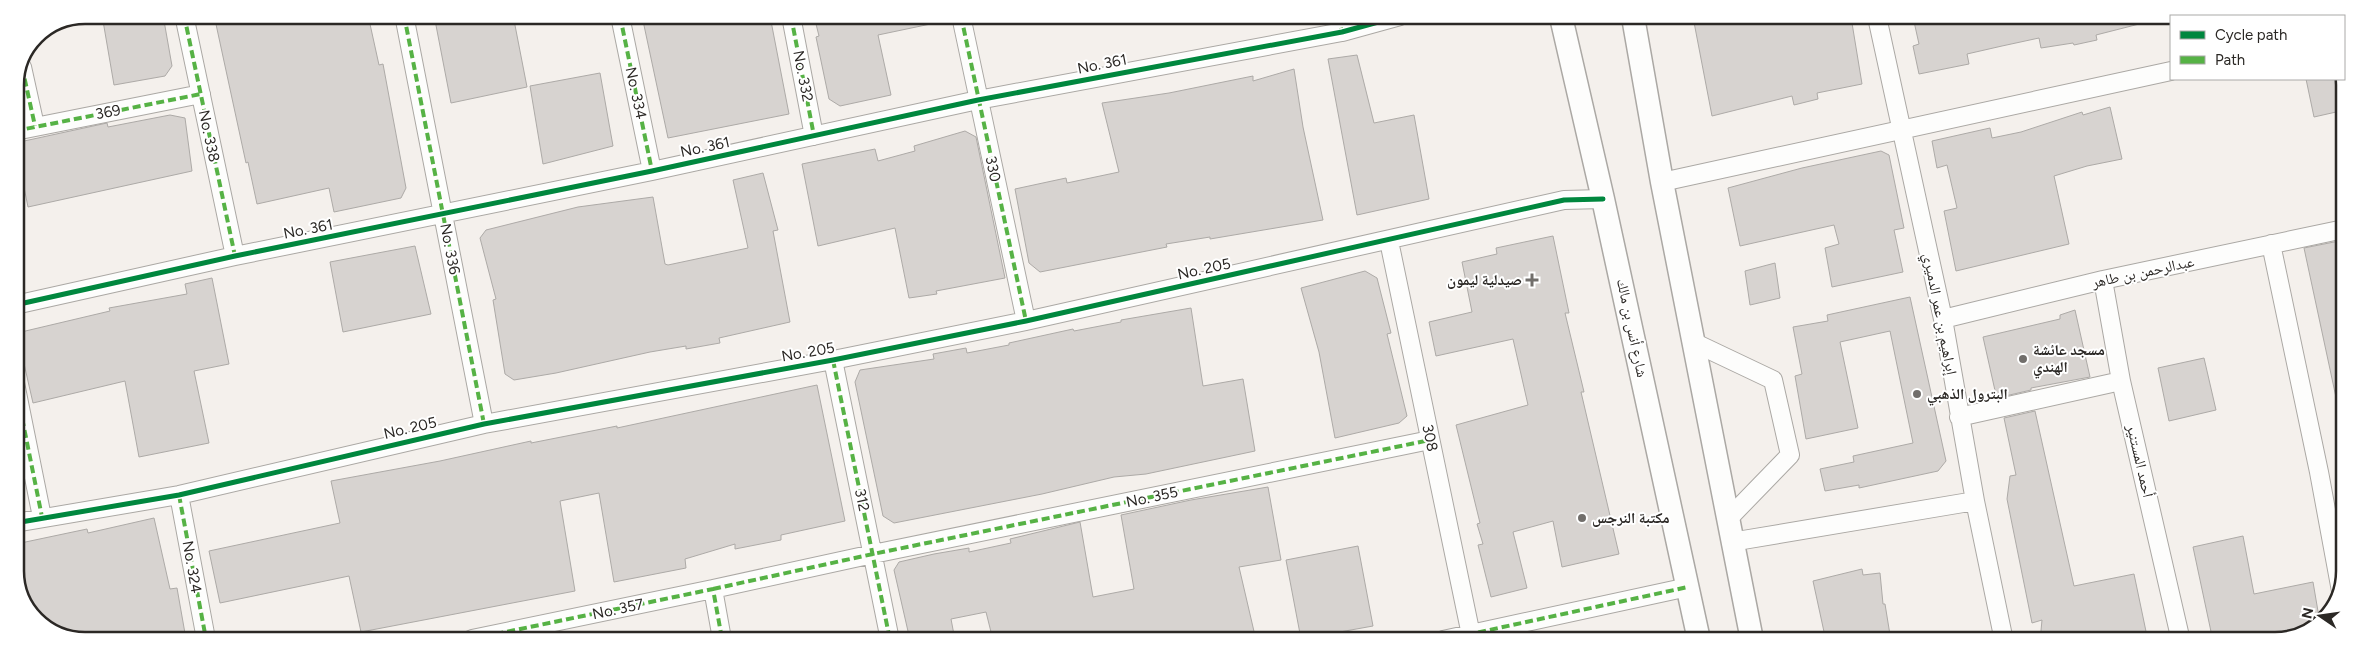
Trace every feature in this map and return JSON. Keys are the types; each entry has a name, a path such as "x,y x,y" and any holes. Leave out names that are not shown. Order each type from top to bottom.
{"main road":[{"name":"شارع أنس بن مالك","path":"1563,24 1603,198 1697,632"},
{"path":"1634,24 1662,182 1750,632"}],"street":[{"name":"No. 338","path":"186,24 235,256"},
{"name":"No. 336","path":"406,24 484,424"},
{"name":"No. 334","path":"622,24 652,171"},
{"name":"No. 332","path":"793,24 814,136"},
{"name":"330","path":"963,24 1026,321"},
{"name":"No. 361","path":"24,302 235,256 652,171 1340,24"},
{"name":"إبراهيم بن عمر الدميري","path":"1878,24 1943,319 1975,502 2002,632"},
{"path":"1662,182 2170,71"},
{"path":"25,79 35,126"},
{"name":"369","path":"24,128 201,94"},
{"name":"No. 205","path":"24,521 179,495 484,424 833,360 1026,321 1389,241 1564,200 1603,198"},
{"name":"عبدالرحمن بن طاهر","path":"1943,319 2103,280 2336,231"},
{"name":"308","path":"1389,241 1469,632"},
{"path":"2271,244 2320,472 2336,563"},
{"name":"أحمد المستنير","path":"2103,280 2121,381 2179,632"},
{"path":"1693,342 1773,380 1790,455 1729,531"},
{"name":"312","path":"833,360 888,632"},
{"path":"1959,417 2121,381"},
{"path":"24,427 42,517"},
{"name":"No. 355","path":"713,589 873,554 1430,440"},
{"name":"No. 324","path":"179,495 205,632"},
{"path":"1729,531 1975,502"},
{"path":"1484,632 1688,587"},
{"path":"713,589 721,632"},
{"name":"No. 357","path":"506,632 713,589"}],"building":[{"path":"104,24 165,24 172,66 165,76 114,85"},
{"path":"216,24 370,24 379,65 383,64 406,188 401,198 334,212 329,188 257,204 248,162 246,163"},
{"path":"436,24 515,24 527,87 451,103"},
{"path":"644,24 772,24 789,114 668,138"},
{"path":"816,24 930,24 878,35 891,95 840,106 829,99 816,37 819,36"},
{"path":"1694,24 1852,24 1862,84 1817,93 1818,99 1794,105 1792,96 1712,116"},
{"path":"1915,24 2139,24 2096,35 2097,40 2074,45 2073,43 2041,48 2039,38 2002,46 1967,54 1969,64 1919,74 1913,46 1919,44"},
{"path":"1357,55 1374,123 1414,115 1429,199 1357,215 1328,59"},
{"path":"1294,69 1303,127 1323,220 1210,239 1210,237 1166,244 1167,247 1040,272 1029,263 1015,189 1066,178 1067,183 1119,172 1102,103 1169,93 1253,76 1253,81"},
{"path":"600,73 613,146 543,164 530,86"},
{"path":"2306,80 2336,80 2336,112 2314,117"},
{"path":"2110,107 2122,159 2087,166 2054,176 2069,244 1956,271 1944,211 1957,208 1947,165 1937,168 1932,141 1990,128 1992,138 2021,132 2082,112 2083,115"},
{"path":"170,115 185,118 192,171 28,207 24,187 24,141 107,123 108,127"},
{"path":"965,131 976,137 1005,278 936,291 937,294 909,298 895,228 818,246 802,164 875,149 878,161 915,151 914,146"},
{"path":"1881,151 1889,155 1904,228 1894,230 1903,272 1832,287 1825,248 1839,244 1834,225 1740,246 1728,188 1802,168"},
{"path":"763,173 778,230 773,231 790,322 719,338 720,343 686,349 686,346 650,352 556,373 514,380 505,374 493,300 496,299 480,238 486,230 578,207 653,197 665,264 668,265 748,248 733,180"},
{"path":"1553,236 1569,313 1565,313 1584,392 1581,392 1619,554 1562,567 1553,521 1513,532 1527,588 1491,597 1478,545 1483,544 1477,524 1480,523 1456,425 1528,405 1513,339 1436,356 1429,322 1472,312 1462,262 1497,254 1496,248"},
{"path":"2336,242 2336,397 2304,248"},
{"path":"415,246 431,314 343,332 330,262"},
{"path":"1775,263 1780,298 1750,305 1745,271"},
{"path":"1365,271 1377,278 1391,333 1387,334 1407,416 1399,423 1335,438 1319,352 1301,288"},
{"path":"212,278 229,364 194,371 209,443 139,457 125,381 33,403 24,364 24,331 110,311 109,308 187,294 185,284"},
{"path":"1910,297 1946,461 1938,471 1859,488 1859,485 1825,491 1820,469 1854,462 1853,456 1913,443 1890,331 1840,342 1858,428 1806,439 1795,376 1802,374 1793,327 1828,321 1827,315"},
{"path":"1191,308 1203,386 1243,379 1255,451 1146,474 1114,477 1042,494 894,523 883,516 855,382 860,370 934,359 933,354 966,348 967,353 1073,329 1074,331 1121,322 1121,320"},
{"name":"مسجد عائشة الهندي","path":"2075,310 2090,377 2031,388 2031,390 2001,397 2000,394 1996,395 1983,337 2060,319 2060,315"},
{"path":"2204,358 2216,410 2169,421 2158,368"},
{"path":"817,385 845,521 781,535 781,540 735,549 735,544 685,559 686,568 614,582 599,493 560,501 575,591 361,632 349,576 220,603 209,551 340,523 331,481 440,461 531,441 531,443 617,426 617,428"},
{"path":"2035,411 2074,586 2134,574 2146,632 2041,632 2042,620 2032,623 2007,499 2010,476 2016,475 2004,418"},
{"path":"1268,487 1281,560 1239,567 1254,632 991,632 986,612 951,619 953,632 908,632 894,570 899,562 969,548 969,552 1011,543 1010,539 1080,522 1093,597 1134,589 1121,515 1191,500"},
{"path":"154,518 170,589 177,588 185,632 77,632 51,622 36,608 28,595 25,583 24,542 87,529 88,533"},
{"path":"2243,536 2254,594 2313,582 2318,614 2302,626 2283,632 2211,632 2193,547"},
{"path":"1358,546 1373,626 1340,632 1300,632 1286,560"},
{"path":"1862,569 1863,575 1880,573 1883,604 1885,604 1890,632 1824,632 1813,581"}],"marked path":[{"path":"186,24 235,256"},
{"path":"406,24 484,424"},
{"path":"622,24 652,171"},
{"path":"793,24 814,136"},
{"path":"963,24 1026,321"},
{"path":"1340,24 1342,32"},
{"path":"25,79 35,126"},
{"path":"24,129 201,94"},
{"path":"833,360 888,632"},
{"path":"24,428 42,517"},
{"path":"713,589 873,554 1430,440"},
{"path":"179,495 205,632"},
{"path":"1480,632 1688,587"},
{"path":"506,632 713,589 721,632"}],"cycle path":[{"path":"24,303 235,256 652,171 978,100 1342,32 1371,24"},
{"path":"24,521 179,495 484,424 833,360 1026,321 1564,200 1603,199"}],"place":[{"name":"صيدلية ليمون","path":"1532,280"},
{"name":"مسجد عائشة الهندي","path":"2023,359"},
{"name":"البترول الذهبي","path":"1917,394"},
{"name":"مكتبة النرجس","path":"1582,518"}]}
